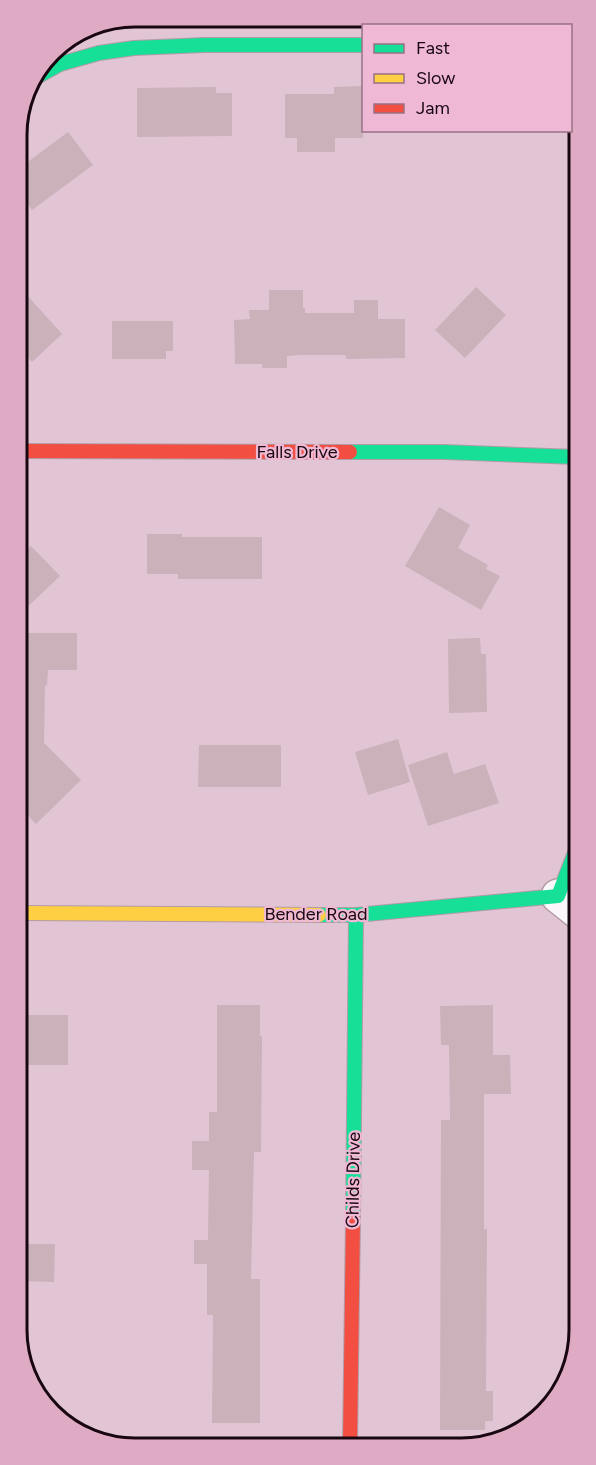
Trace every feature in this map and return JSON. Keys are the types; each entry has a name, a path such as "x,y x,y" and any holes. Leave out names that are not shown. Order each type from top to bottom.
{"street":[{"path":"49,70 60,64 99,53 134,48 204,45 362,45"},
{"name":"Falls Drive","path":"27,451 433,452 569,457"},
{"name":"Bender Road","path":"27,913 356,915 568,904"},
{"name":"Childs Drive","path":"350,1438 356,915"}],"building":[{"path":"362,86 363,138 335,138 335,152 297,152 297,138 285,138 285,94 334,94 334,87"},
{"path":"216,87 216,93 232,93 232,136 137,137 137,88"},
{"path":"68,132 93,165 32,210 27,203 27,163"},
{"path":"476,287 506,315 465,358 435,330"},
{"path":"269,290 303,290 305,313 354,313 354,300 378,300 378,319 405,319 405,358 347,359 345,355 299,355 287,356 287,368 262,368 262,364 235,364 234,320 250,319 249,310 269,310"},
{"path":"27,295 62,334 32,362 27,357"},
{"path":"112,321 173,321 173,351 166,351 166,359 112,359"},
{"path":"439,507 470,525 458,548 488,565 486,569 500,576 481,610 405,566"},
{"path":"147,534 182,534 182,537 262,537 262,579 178,579 178,574 147,574"},
{"path":"31,546 60,576 27,607 27,550"},
{"path":"27,633 77,633 77,670 48,670 45,686 44,743 81,780 36,824 27,814"},
{"path":"480,638 481,654 486,654 487,712 449,713 448,639"},
{"path":"398,739 410,782 368,795 355,752"},
{"path":"199,745 281,745 281,787 198,787"},
{"path":"447,752 454,774 485,764 499,803 428,826 408,765"},
{"path":"217,1005 260,1005 261,1152 254,1152 251,1279 260,1279 260,1423 212,1423 213,1315 207,1315 207,1264 194,1264 194,1240 208,1240 209,1170 192,1170 192,1141 209,1141 209,1112 217,1112"},
{"path":"493,1005 493,1055 510,1055 511,1094 484,1094 484,1229 487,1229 486,1391 493,1391 493,1421 485,1421 485,1430 440,1430 441,1120 450,1120 449,1045 441,1045 440,1006"},
{"path":"27,1015 68,1015 68,1065 27,1065"},
{"path":"27,1244 55,1244 54,1282 27,1281"}],"traffic: fast":[{"path":"49,70 60,64 99,53 134,48 204,45 362,45"},
{"path":"350,452 444,452 569,457"},
{"path":"319,915 356,915 558,896 569,868"},
{"path":"353,1218 356,915"}],"traffic: slow":[{"path":"27,913 319,915"}],"traffic: jam":[{"path":"27,451 350,452"},
{"path":"350,1438 353,1218"}]}
